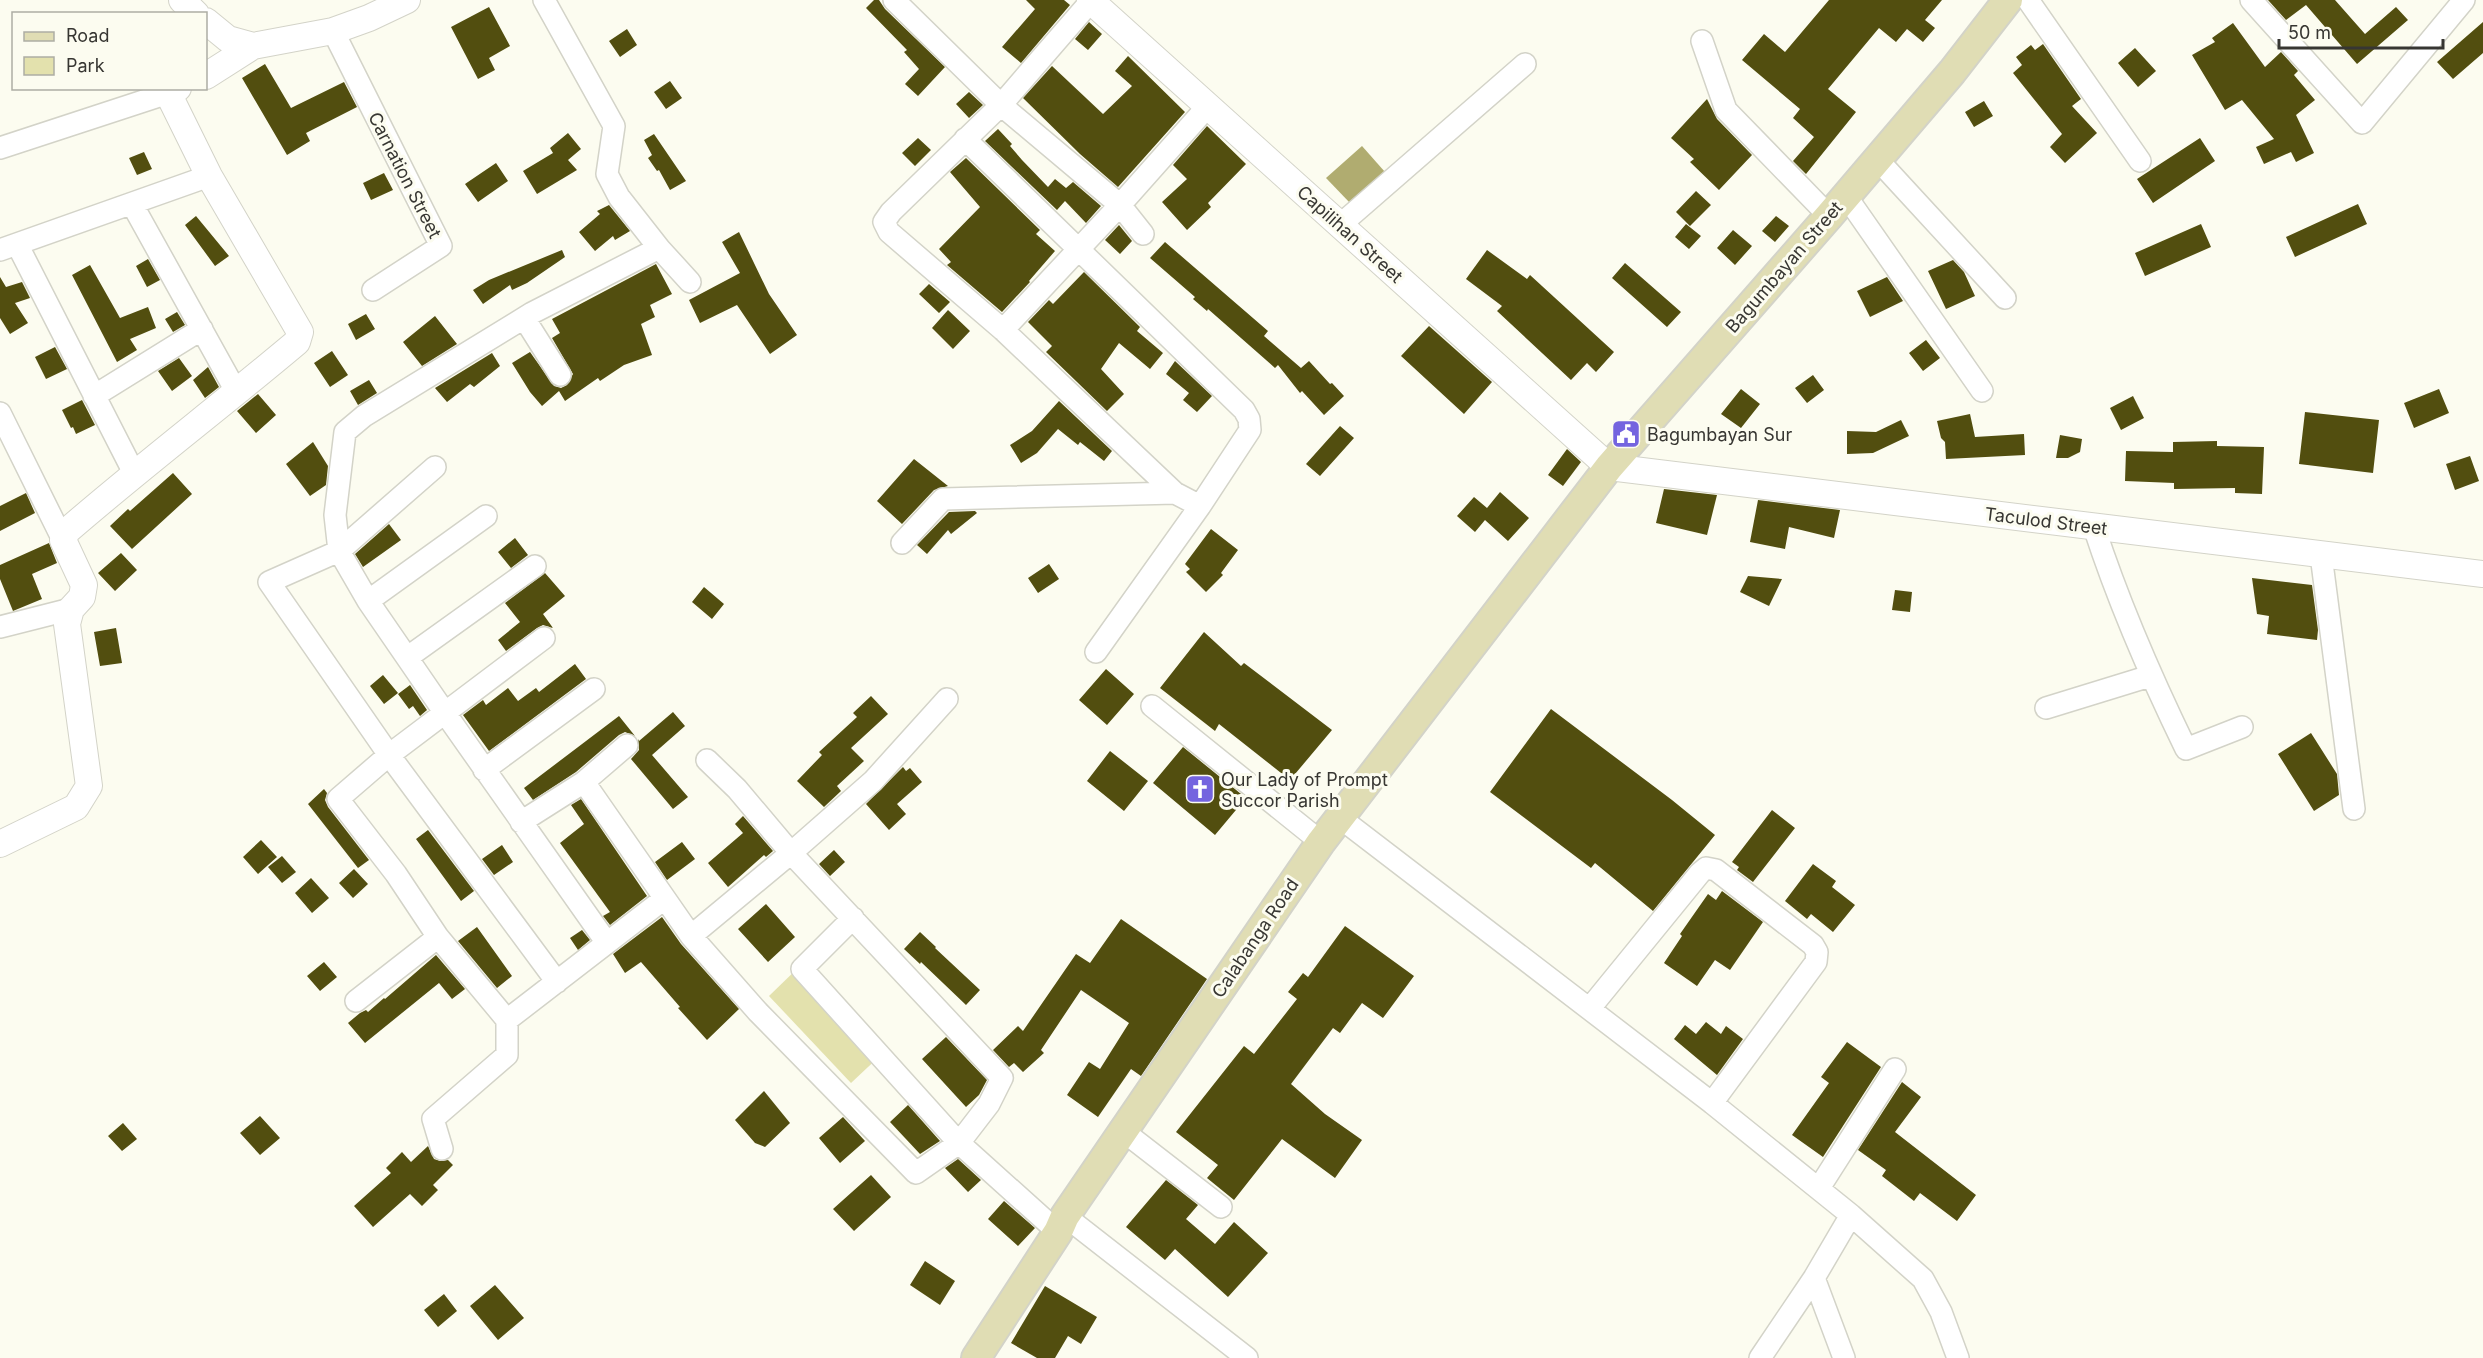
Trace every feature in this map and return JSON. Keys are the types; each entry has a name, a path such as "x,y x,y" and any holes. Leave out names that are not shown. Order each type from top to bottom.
{"main road":[{"name":"Bagumbayan Street","path":"1558,533 1609,467 1952,72 2008,0"},
{"name":"Calabanga Road","path":"976,1358 1123,1131 1321,842 1558,533"}],"street":[{"path":"182,0 194,12"},
{"path":"207,75 254,46 333,31 369,18 407,0"},
{"path":"544,0 614,126 607,174 619,197 659,248 690,282"},
{"path":"894,0 1001,105 1120,205 1143,234"},
{"path":"1091,0 1001,105 891,212 884,222 888,232 1003,330 1175,493 1200,506"},
{"name":"Capilihan Street","path":"1091,0 1609,467"},
{"path":"2028,0 2140,162"},
{"path":"2251,0 2361,123 2464,0"},
{"path":"207,22 228,39 254,46"},
{"name":"Carnation Street","path":"333,31 441,246 373,290"},
{"path":"1702,41 1726,110 1838,206 1982,391"},
{"path":"1340,225 1525,64"},
{"path":"0,148 173,91 209,176 300,332 297,342 237,393 134,473 68,531 63,540"},
{"path":"1003,330 1120,205 1208,106"},
{"path":"965,139 1244,410 1250,419 1250,430 1200,506 1096,652"},
{"path":"1877,159 2005,298"},
{"path":"134,473 94,396 9,247 209,176"},
{"path":"132,204 237,393"},
{"path":"608,943 484,770 368,601 339,551 335,514 345,432 364,416 524,318 659,248"},
{"path":"524,318 560,375"},
{"path":"94,396 202,329"},
{"path":"0,413 84,585 82,597 70,609 0,627"},
{"path":"435,467 339,551 269,582 389,755 557,982"},
{"name":"Taculod Street","path":"1609,467 2483,574"},
{"path":"902,543 943,499 1175,493"},
{"path":"368,601 486,516"},
{"path":"2094,527 2112,582 2150,676 2186,749 2242,727"},
{"path":"2321,555 2354,809"},
{"path":"408,657 535,566"},
{"path":"0,844 76,807 89,786 67,624 70,609"},
{"path":"442,1149 433,1119 507,1055 507,1020 438,937 396,874 338,799 389,755 544,638"},
{"path":"2046,708 2150,676"},
{"path":"484,770 594,689"},
{"path":"691,936 873,781 947,699"},
{"path":"1152,706 1321,842"},
{"path":"521,822 584,782 627,745"},
{"path":"584,782 691,936 758,1012 916,1173 959,1143 989,1104 1002,1078 791,853 737,789 707,760"},
{"path":"1340,817 1712,1103 1851,1215 1923,1279 1941,1312 1958,1358"},
{"path":"1590,1008 1706,868 1716,870 1814,945 1817,952 1816,962 1712,1103"},
{"path":"507,1020 664,899"},
{"path":"853,918 802,969 959,1143 1062,1224 1247,1358"},
{"path":"356,1001 438,937"},
{"path":"1819,1188 1895,1069"},
{"path":"1123,1131 1221,1207"},
{"path":"1761,1358 1814,1278 1851,1215"},
{"path":"1814,1278 1844,1358"}],"green space":[{"path":"801,965 884,1052 851,1083 769,996"}],"shaded area":[{"path":"1362,146 1385,172 1350,203 1326,178"}],"building":[{"path":"874,0 879,0 885,9 945,67 918,96 905,84 919,69 904,52 907,50 866,8"},
{"path":"1026,0 1064,0 1070,5 1021,63 1002,47 1035,9"},
{"path":"1829,0 1942,0 1925,20 1935,28 1923,42 1907,29 1896,42 1879,28 1828,89 1856,112 1806,174 1793,161 1814,137 1793,118 1800,109 1742,60 1764,34 1785,52"},
{"path":"2268,0 2335,0 2365,34 2396,7 2408,20 2357,64 2306,5 2286,20"},
{"path":"489,7 510,46 489,58 495,70 478,79 451,27"},
{"path":"1089,22 1102,34 1088,50 1075,39"},
{"path":"2483,22 2483,53 2453,79 2437,62"},
{"path":"2233,23 2265,67 2281,52 2298,71 2294,75 2315,100 2296,115 2314,153 2296,162 2291,152 2264,164 2256,147 2274,139 2242,100 2225,110 2192,55 2215,42 2212,38"},
{"path":"627,29 637,45 620,57 609,41"},
{"path":"2043,44 2081,99 2072,106 2097,133 2065,163 2050,147 2062,134 2013,73 2022,65 2016,57 2031,45 2035,50"},
{"path":"2135,48 2156,71 2138,87 2118,63"},
{"path":"1128,56 1185,112 1118,187 1080,154 1023,98 1052,66 1103,114 1132,86 1115,71"},
{"path":"265,64 291,108 344,82 357,107 306,133 310,141 287,155 242,78"},
{"path":"670,81 682,98 666,109 654,92"},
{"path":"969,92 983,105 969,118 956,104"},
{"path":"1707,99 1717,119 1752,155 1719,190 1690,162 1694,159 1671,138"},
{"path":"1984,101 1993,116 1974,127 1965,112"},
{"path":"1207,126 1246,164 1208,203 1211,207 1187,230 1162,202 1187,179 1173,165"},
{"path":"998,129 1012,144 1010,146 1022,160 1048,187 1055,179 1066,188 1073,182 1101,206 1086,223 1065,201 1057,210 985,141"},
{"path":"568,133 581,149 568,160 577,170 537,194 523,171 553,153 550,148"},
{"path":"654,134 686,181 670,190 659,170 657,171 648,158 652,155 644,140"},
{"path":"918,138 931,150 915,166 902,153"},
{"path":"2200,138 2215,161 2153,203 2137,179"},
{"path":"144,152 152,169 137,175 129,158"},
{"path":"966,158 1040,230 1036,234 1055,251 1002,312 947,265 951,262 939,249 980,207 950,172"},
{"path":"496,163 508,181 478,202 465,184"},
{"path":"384,173 393,190 371,200 363,183"},
{"path":"1696,191 1711,205 1690,226 1676,212"},
{"path":"2358,204 2367,224 2295,257 2286,237"},
{"path":"609,205 630,231 615,240 613,236 595,251 579,232 600,214 597,211"},
{"path":"196,216 229,256 215,266 185,225"},
{"path":"1776,216 1789,226 1775,242 1762,231"},
{"path":"1686,224 1701,236 1689,249 1675,237"},
{"path":"2201,224 2211,247 2145,276 2135,253"},
{"path":"1119,225 1132,241 1120,254 1105,240"},
{"path":"1733,230 1752,246 1735,265 1717,248"},
{"path":"739,232 769,294 797,335 770,354 737,305 700,323 689,300 740,273 722,242"},
{"path":"1165,242 1268,331 1264,336 1301,368 1309,361 1344,396 1324,415 1302,391 1300,393 1278,365 1275,368 1208,309 1207,311 1193,299 1195,297 1150,258"},
{"path":"562,250 565,257 527,283 512,290 510,285 483,304 473,290 489,280"},
{"path":"1487,250 1527,279 1530,275 1614,352 1596,372 1587,363 1571,380 1497,311 1502,306 1466,279"},
{"path":"148,259 160,280 147,287 136,266"},
{"path":"1953,260 1964,272 1975,296 1946,309 1928,271"},
{"path":"1625,263 1681,312 1667,327 1612,278"},
{"path":"656,264 672,294 650,305 655,317 641,324 652,355 624,365 600,381 598,378 565,401 559,391 542,406 530,392 512,363 530,352 554,386 561,388 567,385 573,374 552,338 560,333 552,319"},
{"path":"90,265 120,318 148,307 156,328 130,339 137,350 117,362 72,275"},
{"path":"1084,272 1140,327 1137,331 1163,353 1150,369 1119,343 1101,369 1124,394 1107,411 1046,352 1052,346 1028,322 1049,300 1053,304"},
{"path":"0,277 6,287 22,282 30,298 15,303 28,323 10,334 0,318"},
{"path":"1887,277 1903,301 1870,317 1857,291"},
{"path":"929,284 950,302 939,313 919,294"},
{"path":"948,310 970,331 953,349 932,328"},
{"path":"177,312 185,325 173,332 165,319"},
{"path":"366,314 375,329 356,340 348,324"},
{"path":"435,316 457,344 422,366 403,342"},
{"path":"1429,326 1492,382 1464,414 1401,356"},
{"path":"1926,340 1940,358 1923,371 1909,353"},
{"path":"55,347 67,369 46,379 35,357"},
{"path":"332,351 348,375 330,387 314,363"},
{"path":"492,353 500,366 474,387 470,384 447,402 435,388"},
{"path":"179,358 192,376 172,391 158,371"},
{"path":"1175,361 1212,396 1197,412 1183,400 1189,393 1166,374"},
{"path":"208,367 219,387 205,398 193,380"},
{"path":"1813,375 1824,390 1807,403 1795,388"},
{"path":"369,380 377,393 358,405 350,391"},
{"path":"1741,389 1760,404 1741,428 1721,414"},
{"path":"2439,389 2449,413 2414,428 2404,403"},
{"path":"258,394 276,415 256,433 237,411"},
{"path":"2133,396 2144,418 2121,430 2110,408"},
{"path":"82,400 95,425 76,434 62,410"},
{"path":"1059,401 1112,451 1104,461 1080,442 1078,445 1058,429 1037,453 1021,463 1010,445 1032,431"},
{"path":"2305,412 2379,420 2373,473 2299,464"},
{"path":"1970,414 1975,437 2024,434 2025,455 1946,459 1945,442 1941,438 1937,421"},
{"path":"1901,420 1909,436 1873,453 1847,454 1847,431 1876,432"},
{"path":"1340,426 1354,438 1320,476 1306,464"},
{"path":"2060,435 2082,439 2080,452 2068,458 2056,458"},
{"path":"2217,441 2217,446 2264,447 2262,494 2235,493 2235,488 2174,489 2174,483 2125,481 2126,451 2173,452 2173,442"},
{"path":"313,442 328,466 326,485 310,496 286,464"},
{"path":"1567,449 1581,462 1563,486 1548,475"},
{"path":"2470,456 2479,481 2455,490 2446,464"},
{"path":"914,459 948,486 934,490 902,524 877,501"},
{"path":"173,473 192,494 132,549 110,526"},
{"path":"1664,489 1717,495 1707,535 1656,523"},
{"path":"1500,492 1529,518 1508,541 1485,520 1475,532 1457,516 1474,497 1487,508"},
{"path":"26,493 35,513 0,531 0,506"},
{"path":"1758,500 1840,510 1834,538 1789,527 1785,549 1750,542"},
{"path":"975,511 977,513 951,534 948,530 927,554 917,545 949,512"},
{"path":"389,524 401,540 363,567 355,554"},
{"path":"1211,529 1238,550 1221,573 1223,575 1206,592 1186,572 1190,569 1185,564"},
{"path":"515,538 528,555 511,568 498,552"},
{"path":"49,543 57,563 32,574 42,599 13,611 0,579 0,565"},
{"path":"121,553 137,570 115,591 98,573"},
{"path":"1049,564 1059,579 1038,593 1028,578"},
{"path":"545,573 565,596 543,614 553,628 543,625 506,651 498,640 520,622 505,603"},
{"path":"1748,576 1782,579 1769,606 1740,592"},
{"path":"2252,578 2312,585 2318,630 2317,640 2267,634 2269,616 2257,614"},
{"path":"704,587 724,604 712,619 692,602"},
{"path":"1895,590 1912,592 1910,612 1892,610"},
{"path":"116,628 122,663 100,666 94,632"},
{"path":"1204,632 1241,666 1244,663 1332,730 1290,780 1219,724 1215,731 1160,688"},
{"path":"575,664 586,679 489,751 463,715 483,700 486,705 508,688 518,701 536,688 539,692"},
{"path":"1106,669 1134,694 1107,725 1079,700"},
{"path":"383,675 398,693 384,704 370,686"},
{"path":"410,685 427,710 420,716 413,706 409,709 398,694"},
{"path":"871,696 888,714 851,748 864,761 837,786 841,791 824,807 797,781 822,755 819,752 857,717 853,713"},
{"path":"1551,709 1715,835 1653,911 1595,863 1591,868 1490,792"},
{"path":"673,712 685,726 652,755 688,797 673,809 631,759 639,750 638,739 639,741"},
{"path":"619,716 635,736 625,732 619,735 576,772 533,800 524,788"},
{"path":"2311,733 2337,774 2339,795 2314,811 2278,754"},
{"name":"Our Lady of Prompt Succor Parish","path":"1183,747 1246,798 1215,835 1153,783"},
{"path":"1110,751 1148,781 1124,811 1087,781"},
{"path":"903,767 906,771 910,768 922,782 897,804 906,814 889,830 866,804"},
{"path":"324,789 327,793 325,800 328,807 369,860 358,868 308,804"},
{"path":"581,799 647,896 610,925 603,916 610,912 560,843 584,824 571,805"},
{"path":"1772,810 1795,828 1753,882 1737,870 1739,867 1732,862"},
{"path":"743,816 773,851 766,857 764,855 728,887 708,863 743,833 735,824"},
{"path":"428,830 474,891 461,901 416,839"},
{"path":"261,840 277,857 258,874 243,857"},
{"path":"682,842 695,859 667,880 655,862"},
{"path":"502,845 513,862 494,875 482,859"},
{"path":"834,850 845,862 830,876 819,864"},
{"path":"282,856 296,872 282,883 268,867"},
{"path":"1813,864 1836,881 1832,887 1855,905 1833,932 1811,914 1807,919 1785,901"},
{"path":"354,869 368,884 353,898 339,883"},
{"path":"311,878 329,898 312,913 295,893"},
{"path":"1722,891 1763,922 1730,970 1715,960 1697,986 1664,963 1682,936 1680,934 1708,894 1716,900"},
{"path":"766,904 795,937 768,962 738,929"},
{"path":"662,917 681,944 739,1009 707,1040 641,962 625,973 613,954"},
{"path":"1121,919 1207,979 1141,1076 1131,1069 1098,1117 1067,1095 1089,1062 1100,1069 1129,1023 1081,990 1041,1050 1044,1053 1023,1072 1014,1063 1009,1067 993,1050 1018,1026 1023,1031 1076,954 1090,963"},
{"path":"1345,926 1414,976 1383,1018 1362,1003 1340,1033 1333,1028 1291,1084 1325,1114 1362,1140 1335,1178 1282,1139 1234,1200 1207,1178 1218,1165 1176,1132 1244,1046 1254,1054 1297,999 1288,992 1303,973 1308,977"},
{"path":"477,927 512,976 497,988 458,941"},
{"path":"582,930 590,940 578,950 570,938"},
{"path":"920,932 980,990 966,1005 904,949"},
{"path":"436,955 465,989 452,999 439,983 365,1043 348,1023 360,1013 366,1010 368,1012 385,999"},
{"path":"324,962 337,977 320,991 307,976"},
{"path":"1706,1022 1721,1034 1726,1026 1743,1039 1717,1075 1674,1039 1685,1025 1696,1034"},
{"path":"946,1037 987,1080 979,1095 966,1107 922,1059"},
{"path":"1847,1042 1881,1067 1823,1157 1792,1135 1829,1083 1821,1077"},
{"path":"1902,1082 1921,1097 1895,1132 1976,1195 1957,1221 1920,1193 1914,1201 1882,1176 1886,1170 1858,1150"},
{"path":"764,1091 790,1123 765,1147 755,1143 735,1120"},
{"path":"908,1105 940,1141 920,1154 890,1122"},
{"path":"260,1116 280,1138 260,1155 240,1133"},
{"path":"843,1117 865,1141 840,1163 819,1138"},
{"path":"123,1123 137,1139 122,1151 108,1136"},
{"path":"428,1146 434,1159 448,1160 453,1165 433,1185 438,1190 422,1206 410,1194 373,1227 354,1206 391,1173 386,1168 402,1152 411,1162"},
{"path":"958,1159 981,1180 968,1192 945,1168"},
{"path":"871,1175 891,1197 854,1231 833,1209"},
{"path":"1166,1180 1198,1205 1186,1219 1215,1244 1234,1222 1268,1253 1228,1297 1175,1249 1165,1260 1126,1227"},
{"path":"1004,1201 1035,1228 1018,1246 988,1219"},
{"path":"925,1261 955,1281 940,1305 910,1285"},
{"path":"495,1285 524,1318 498,1340 470,1306"},
{"path":"1045,1286 1097,1317 1081,1344 1068,1336 1055,1358 1037,1358 1011,1343"},
{"path":"444,1294 457,1311 438,1327 424,1310"}],"place":[{"name":"Bagumbayan Sur","path":"1626,434"},
{"name":"Our Lady of Prompt Succor Parish","path":"1200,789"}]}
